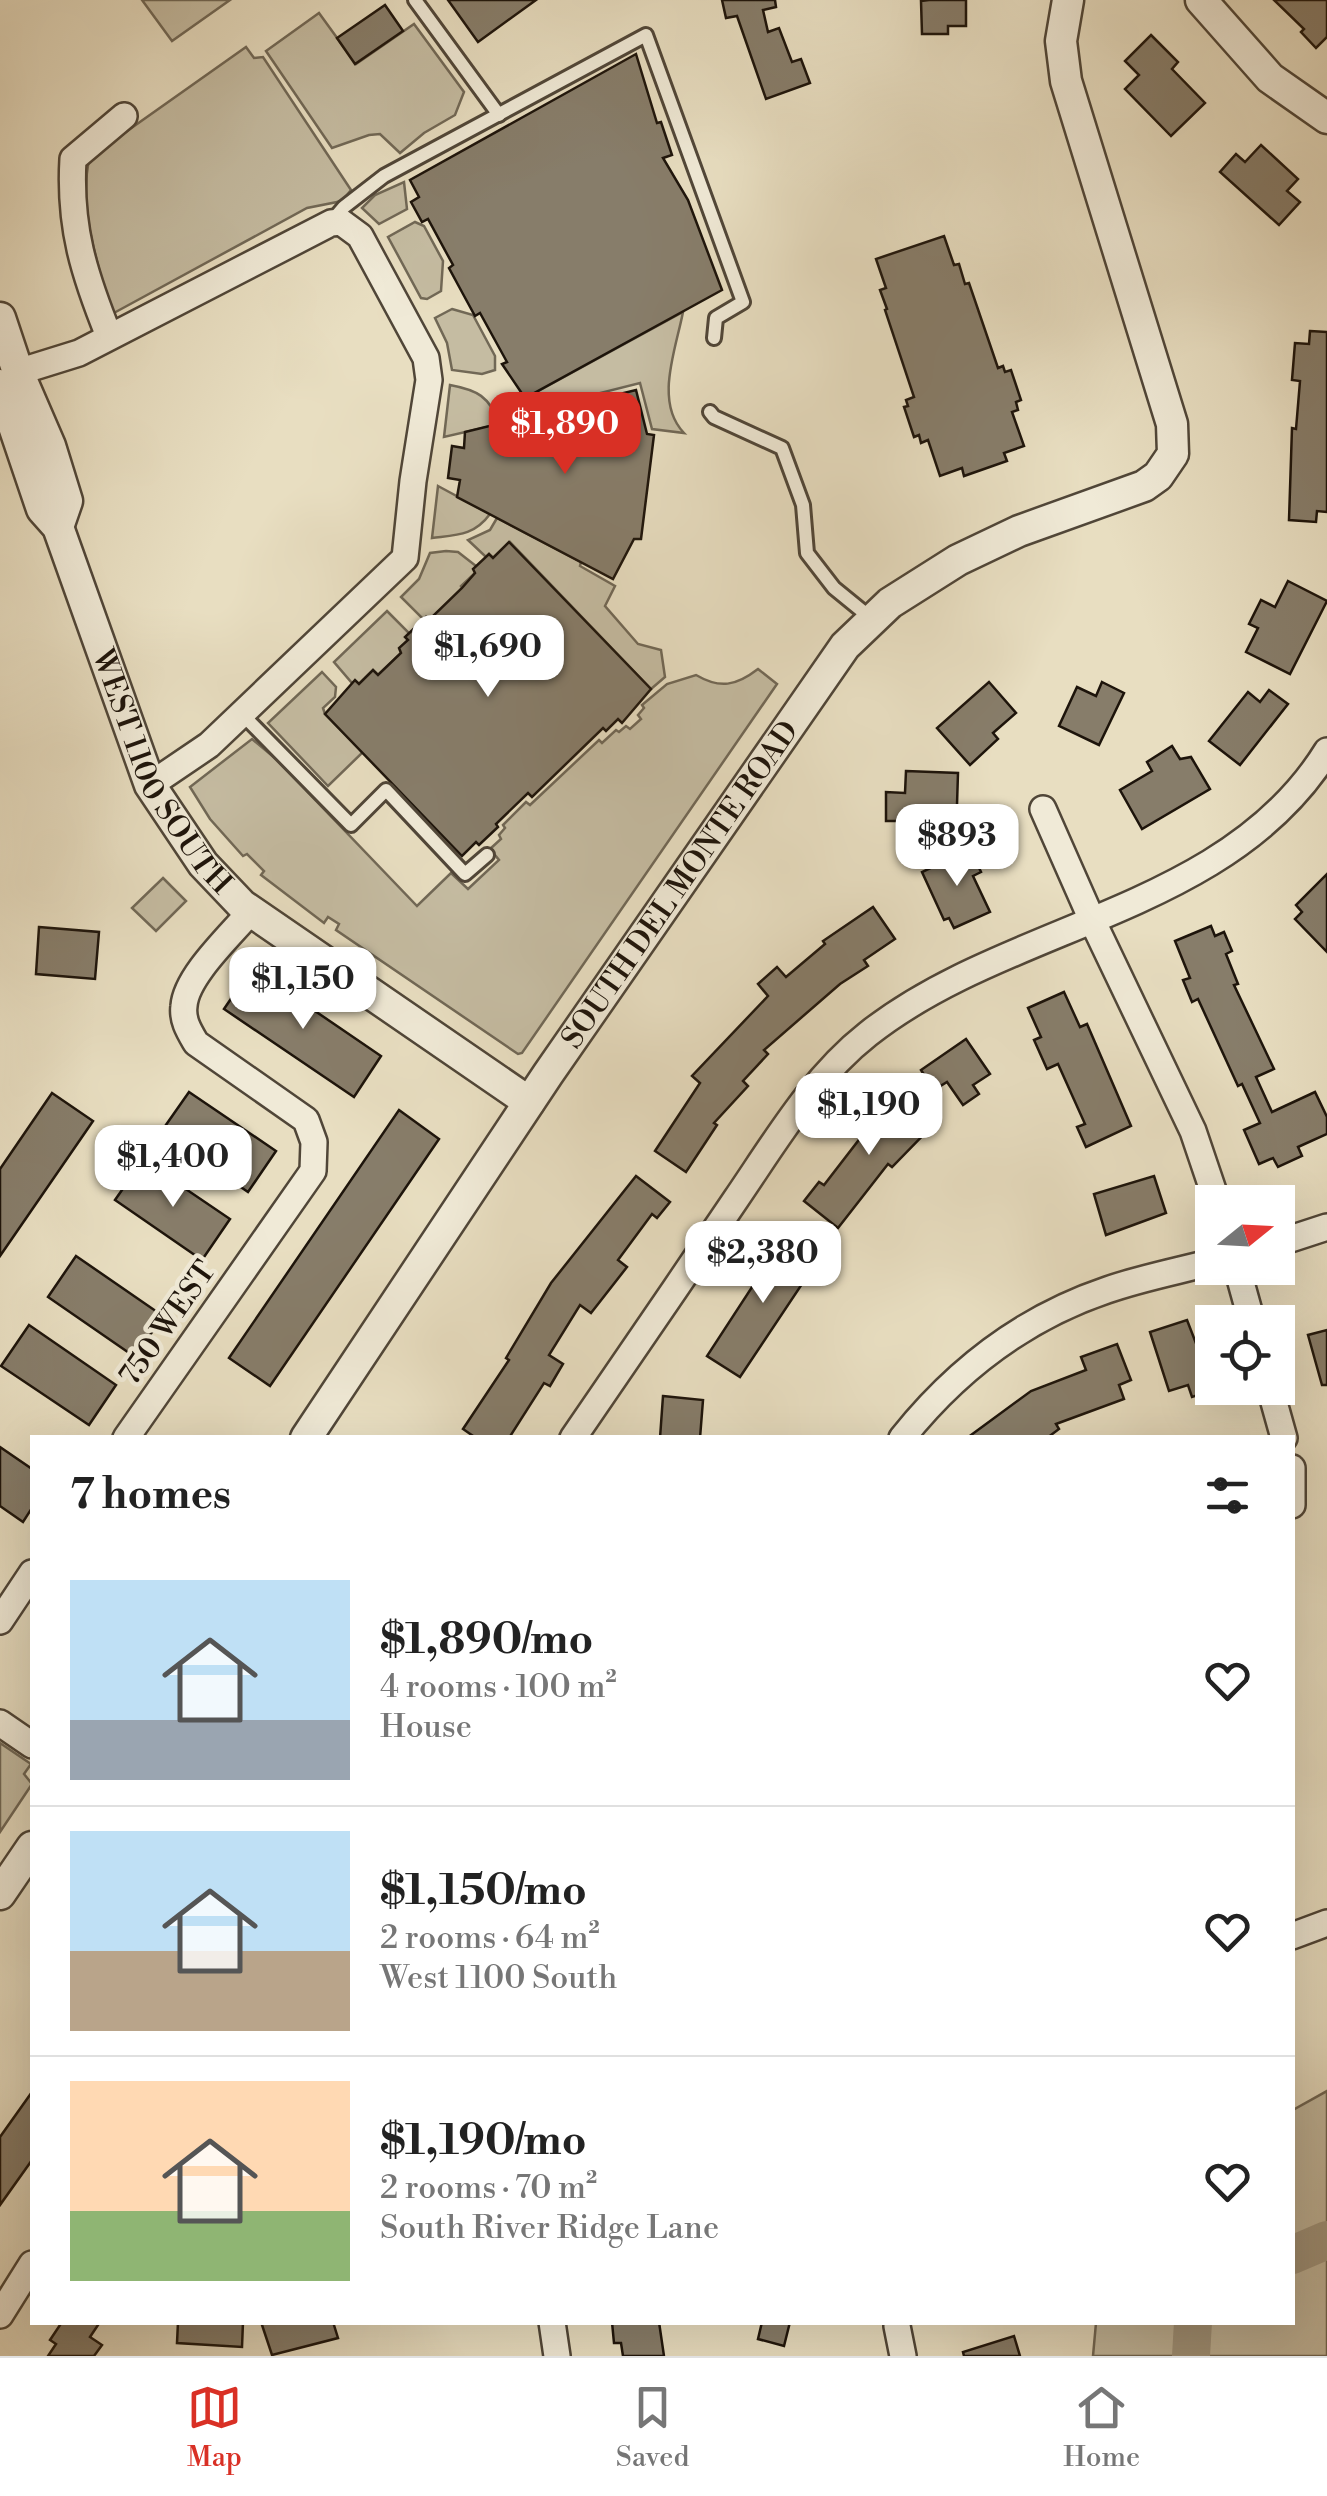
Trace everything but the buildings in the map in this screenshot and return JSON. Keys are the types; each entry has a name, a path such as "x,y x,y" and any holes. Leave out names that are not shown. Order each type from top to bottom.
{"street":[{"name":"SOUTH DEL MONTE ROAD","path":"308,1435 529,1102 845,646 890,603 958,560 1019,531 1144,486 1168,465 1173,454 1172,424 1066,81 1060,41 1068,0"},
{"path":"1200,0 1270,78 1327,118"},
{"path":"109,336 81,260 70,200 73,159 124,116"},
{"path":"9,378 79,353 330,222 341,222 360,236 426,358 428,380 406,558 209,745 150,786"},
{"name":"WEST 1100 SOUTH","path":"0,318 9,378 50,446 67,501 58,527 150,786 203,864 251,911 529,1102"},
{"path":"576,1435 798,1108 866,1035 950,984 1186,876 1229,851 1268,822 1300,789 1327,752"},
{"path":"1043,809 1194,1131 1211,1185"},
{"name":"750 WEST","path":"128,1435 313,1171 314,1142 306,1120 196,1043 185,1025 184,1005 190,984 251,911"},
{"path":"1295,1237 1327,1227"},
{"path":"904,1435 929,1404 975,1361 1019,1330 1109,1289 1195,1266"},
{"path":"1275,1405 1283,1435"},
{"path":"0,1621 30,1576"},
{"path":"0,1723 30,1744"},
{"path":"0,1894 30,1849"},
{"path":"1295,1935 1327,1923"},
{"path":"0,2315 30,2267"},
{"path":"552,2325 557,2356"},
{"path":"897,2326 903,2356"}],"lane":[{"path":"415,0 499,116"},
{"path":"330,222 344,206 384,176 646,34 743,302 716,318 714,338"},
{"path":"710,412 782,448 803,505 807,553 834,588 872,620"},
{"path":"242,714 351,825 386,790 465,874 487,855"}],"shaded area":[{"path":"142,0 230,0 172,41"},
{"path":"319,13 356,64 414,24 464,92 455,115 400,153 380,134 332,148 266,51"},
{"path":"246,47 254,58 263,57 351,190 342,201 307,208 112,314 88,217 89,158"},
{"path":"404,182 407,209 379,224 362,208 375,195"},
{"path":"415,222 424,226 443,261 441,291 427,299 421,298 388,237"},
{"path":"452,309 473,315 495,356 495,370 482,374 452,370 447,343 435,318"},
{"path":"683,312 669,391 675,420 684,433 652,429 640,383 600,393 602,398 534,415 531,406 537,403 533,394"},
{"path":"450,385 481,396 500,424 444,437"},
{"path":"438,486 490,514 471,530 432,538"},
{"path":"497,518 581,562 580,566 615,586 605,606 638,644 661,650 665,677 651,689 510,542 493,558 489,554 486,557 468,540 490,530"},
{"path":"458,552 476,566 475,573 461,586 466,592 442,614 439,611 429,620 423,619 401,597 419,579 430,553"},
{"path":"387,611 409,633 408,640 401,653 378,675 373,670 359,684 352,683 334,662"},
{"path":"758,669 777,684 518,1054 336,930 339,924 328,917 324,923 261,875 264,871 247,854 243,856 210,819 190,787 252,739 276,759 417,906 451,873 468,889 499,860 490,849 501,839 503,825 599,740 602,743 626,726 630,729 641,719 638,715 642,705 667,684 696,675 728,684"},
{"path":"322,672 336,687 335,697 323,708 325,714 363,752 328,786 268,723"},
{"path":"163,878 186,901 156,931 132,908"},
{"path":"0,1743 30,1763 24,1774 30,1787 0,1832"},
{"path":"1327,2091 1327,2356 1093,2356 1096,2325 1295,2325 1295,2109"}],"waterway":[{"path":"1295,2254 1327,2240"},
{"path":"1191,2356 1193,2325"}]}
